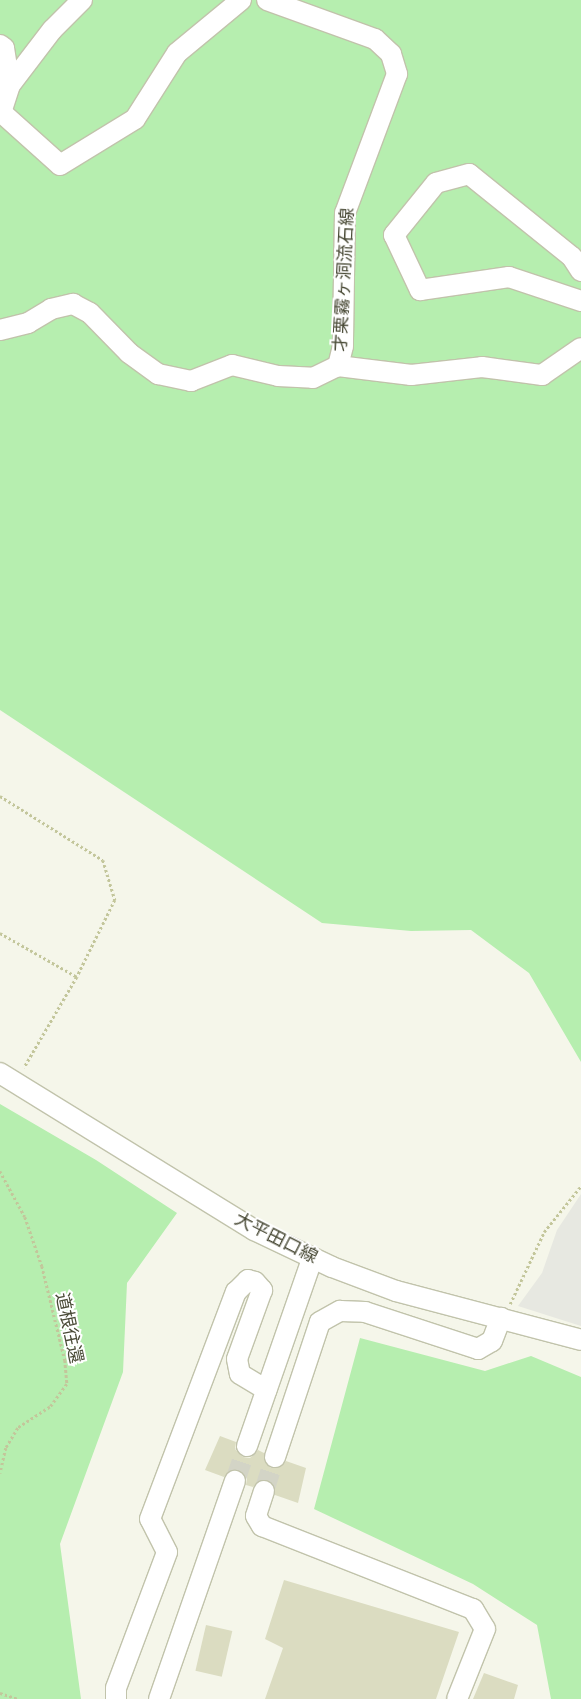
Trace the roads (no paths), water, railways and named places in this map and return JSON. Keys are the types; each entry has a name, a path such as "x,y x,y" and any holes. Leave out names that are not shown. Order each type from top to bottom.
{"street":[{"path":"82,0 52,30 10,85 1,112 60,164 134,119 177,53 241,0"},
{"name":"才栗霧ヶ洞流石線","path":"0,330 28,323 51,309 73,304 90,312 129,353 158,374 191,381 232,365 278,376 313,378 338,366 342,346 345,212 397,74 391,54 375,40 267,0"},
{"path":"0,45 4,48 10,85"},
{"path":"581,271 572,257 469,174 436,183 394,235 420,290 510,277 581,300"},
{"path":"338,366 411,375 482,367 542,375 581,348"},
{"name":"大平田口線","path":"8,1077 254,1230 313,1258 396,1291 581,1340"},
{"path":"247,1446 313,1258"},
{"path":"119,1695 167,1552 150,1519 236,1292 248,1280 262,1290 237,1358 240,1374 267,1390"},
{"path":"275,1457 320,1322 340,1311 365,1312 478,1349 492,1342 502,1318"},
{"path":"159,1699 235,1481"},
{"path":"264,1491 256,1516 262,1526 474,1609 485,1629 457,1699"}],"tunnel":[{"path":"235,1481 247,1446"},
{"path":"264,1491 275,1457"}]}
